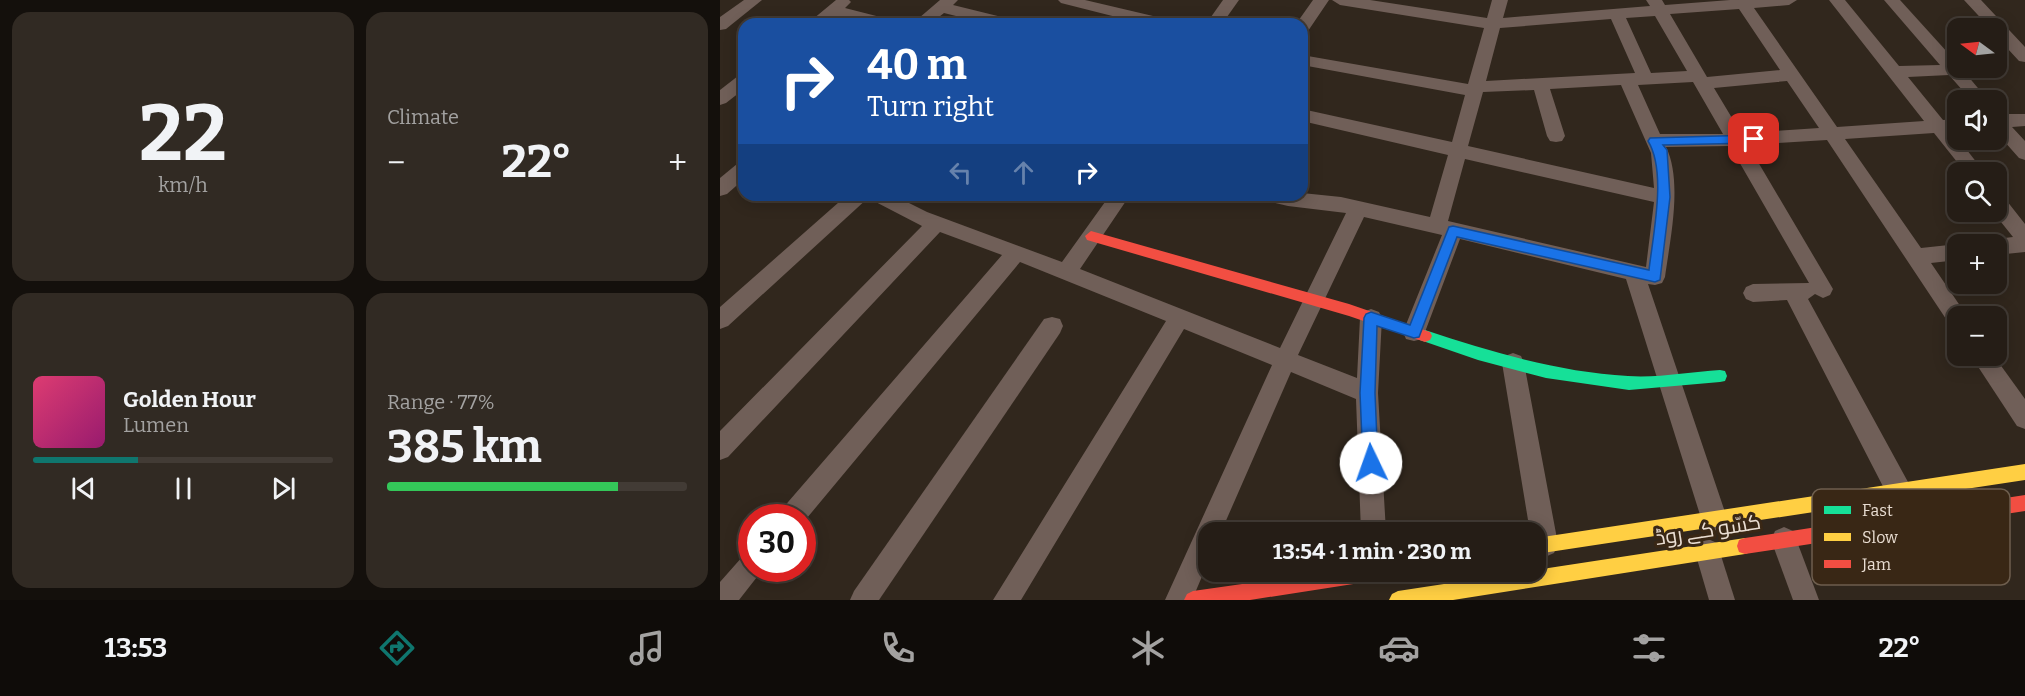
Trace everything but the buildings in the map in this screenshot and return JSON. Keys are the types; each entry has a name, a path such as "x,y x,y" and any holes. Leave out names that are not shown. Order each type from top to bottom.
{"main road":[{"path":"1091,236 1314,300 1546,372 1629,382 1720,376"},
{"name":"کسّو کے روڈ","path":"1912,489 2025,472"},
{"name":"کسّو کے روڈ","path":"2010,505 2025,503"},
{"name":"کسّو کے روڈ","path":"1546,544 1812,504"},
{"name":"کسّو کے روڈ","path":"1398,600 1440,597 1812,536"},
{"path":"1193,600 1311,582"}],"street":[{"path":"720,25 754,0"},
{"path":"823,18 846,0"},
{"path":"1066,0 1140,18"},
{"path":"1124,14 1137,0"},
{"path":"1218,18 1231,0"},
{"path":"1308,18 1321,0"},
{"path":"1340,0 1411,6 1492,24 1616,14 1657,5 1789,0"},
{"path":"1414,332 1445,229 1458,151 1500,0"},
{"path":"1572,0 1578,17"},
{"path":"1837,0 1896,72 1947,125"},
{"path":"1892,0 1947,63"},
{"path":"1972,0 2025,57"},
{"path":"1743,2 1949,306"},
{"path":"928,18 945,4 989,18"},
{"path":"1657,5 1734,140 1827,289 1753,292"},
{"path":"833,10 863,18"},
{"path":"1308,201 1358,208 1655,277 1664,197 1661,150 1654,141 1616,14"},
{"path":"1308,61 1475,89 1540,83 1792,75"},
{"path":"1896,72 1947,70"},
{"path":"1960,78 1971,90"},
{"path":"1540,83 1556,136"},
{"path":"720,99 738,85"},
{"path":"1308,116 1664,197"},
{"path":"2007,121 2025,120"},
{"path":"1654,141 1734,140 1947,126"},
{"path":"2007,132 2025,153"},
{"path":"720,189 738,174"},
{"path":"720,320 853,201"},
{"path":"889,201 937,223 1180,317 1367,393"},
{"path":"1066,272 1116,201"},
{"path":"1178,600 1285,360 1358,208"},
{"path":"2007,215 2025,238"},
{"path":"720,449 937,223"},
{"path":"2007,246 2025,244"},
{"path":"803,504 1016,253"},
{"path":"1915,257 1947,253"},
{"path":"1634,272 1714,518"},
{"path":"1793,292 1898,489"},
{"path":"1006,600 1180,317"},
{"path":"1371,318 1367,393 1373,522"},
{"path":"863,600 1052,326"},
{"path":"1513,363 1537,522"},
{"path":"1989,366 2025,418"},
{"path":"1784,540 1806,600"},
{"path":"1708,552 1722,600"},
{"path":"722,600 738,581"}],"traffic: fast":[{"path":"1425,336 1478,354 1546,372 1629,383 1720,376"}],"traffic: slow":[{"path":"1913,489 2025,472"},
{"path":"1546,544 1812,504"},
{"path":"1398,600 1745,546"}],"traffic: jam":[{"path":"1091,236 1349,310 1425,336"},
{"path":"2010,505 2025,503"},
{"path":"1745,546 1812,536"},
{"path":"1193,600 1313,582"}],"route":[{"path":"1371,463 1367,393 1371,318 1414,332 1453,231 1655,277 1664,197 1661,150 1654,141 1754,139"}]}
